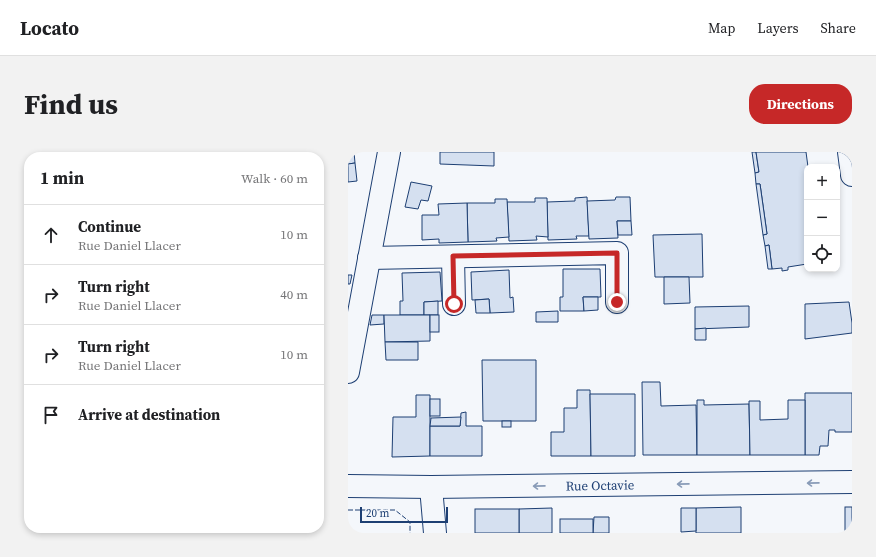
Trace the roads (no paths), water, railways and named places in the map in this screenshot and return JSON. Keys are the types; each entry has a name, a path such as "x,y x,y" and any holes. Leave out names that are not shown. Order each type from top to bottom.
{"street":[{"path":"348,372 389,152"},
{"path":"849,152 852,175"},
{"path":"369,258 617,253 617,302"},
{"path":"453,256 454,304"},
{"name":"Rue Octavie","path":"348,486 431,487 852,482"},
{"path":"431,487 435,533"}]}
